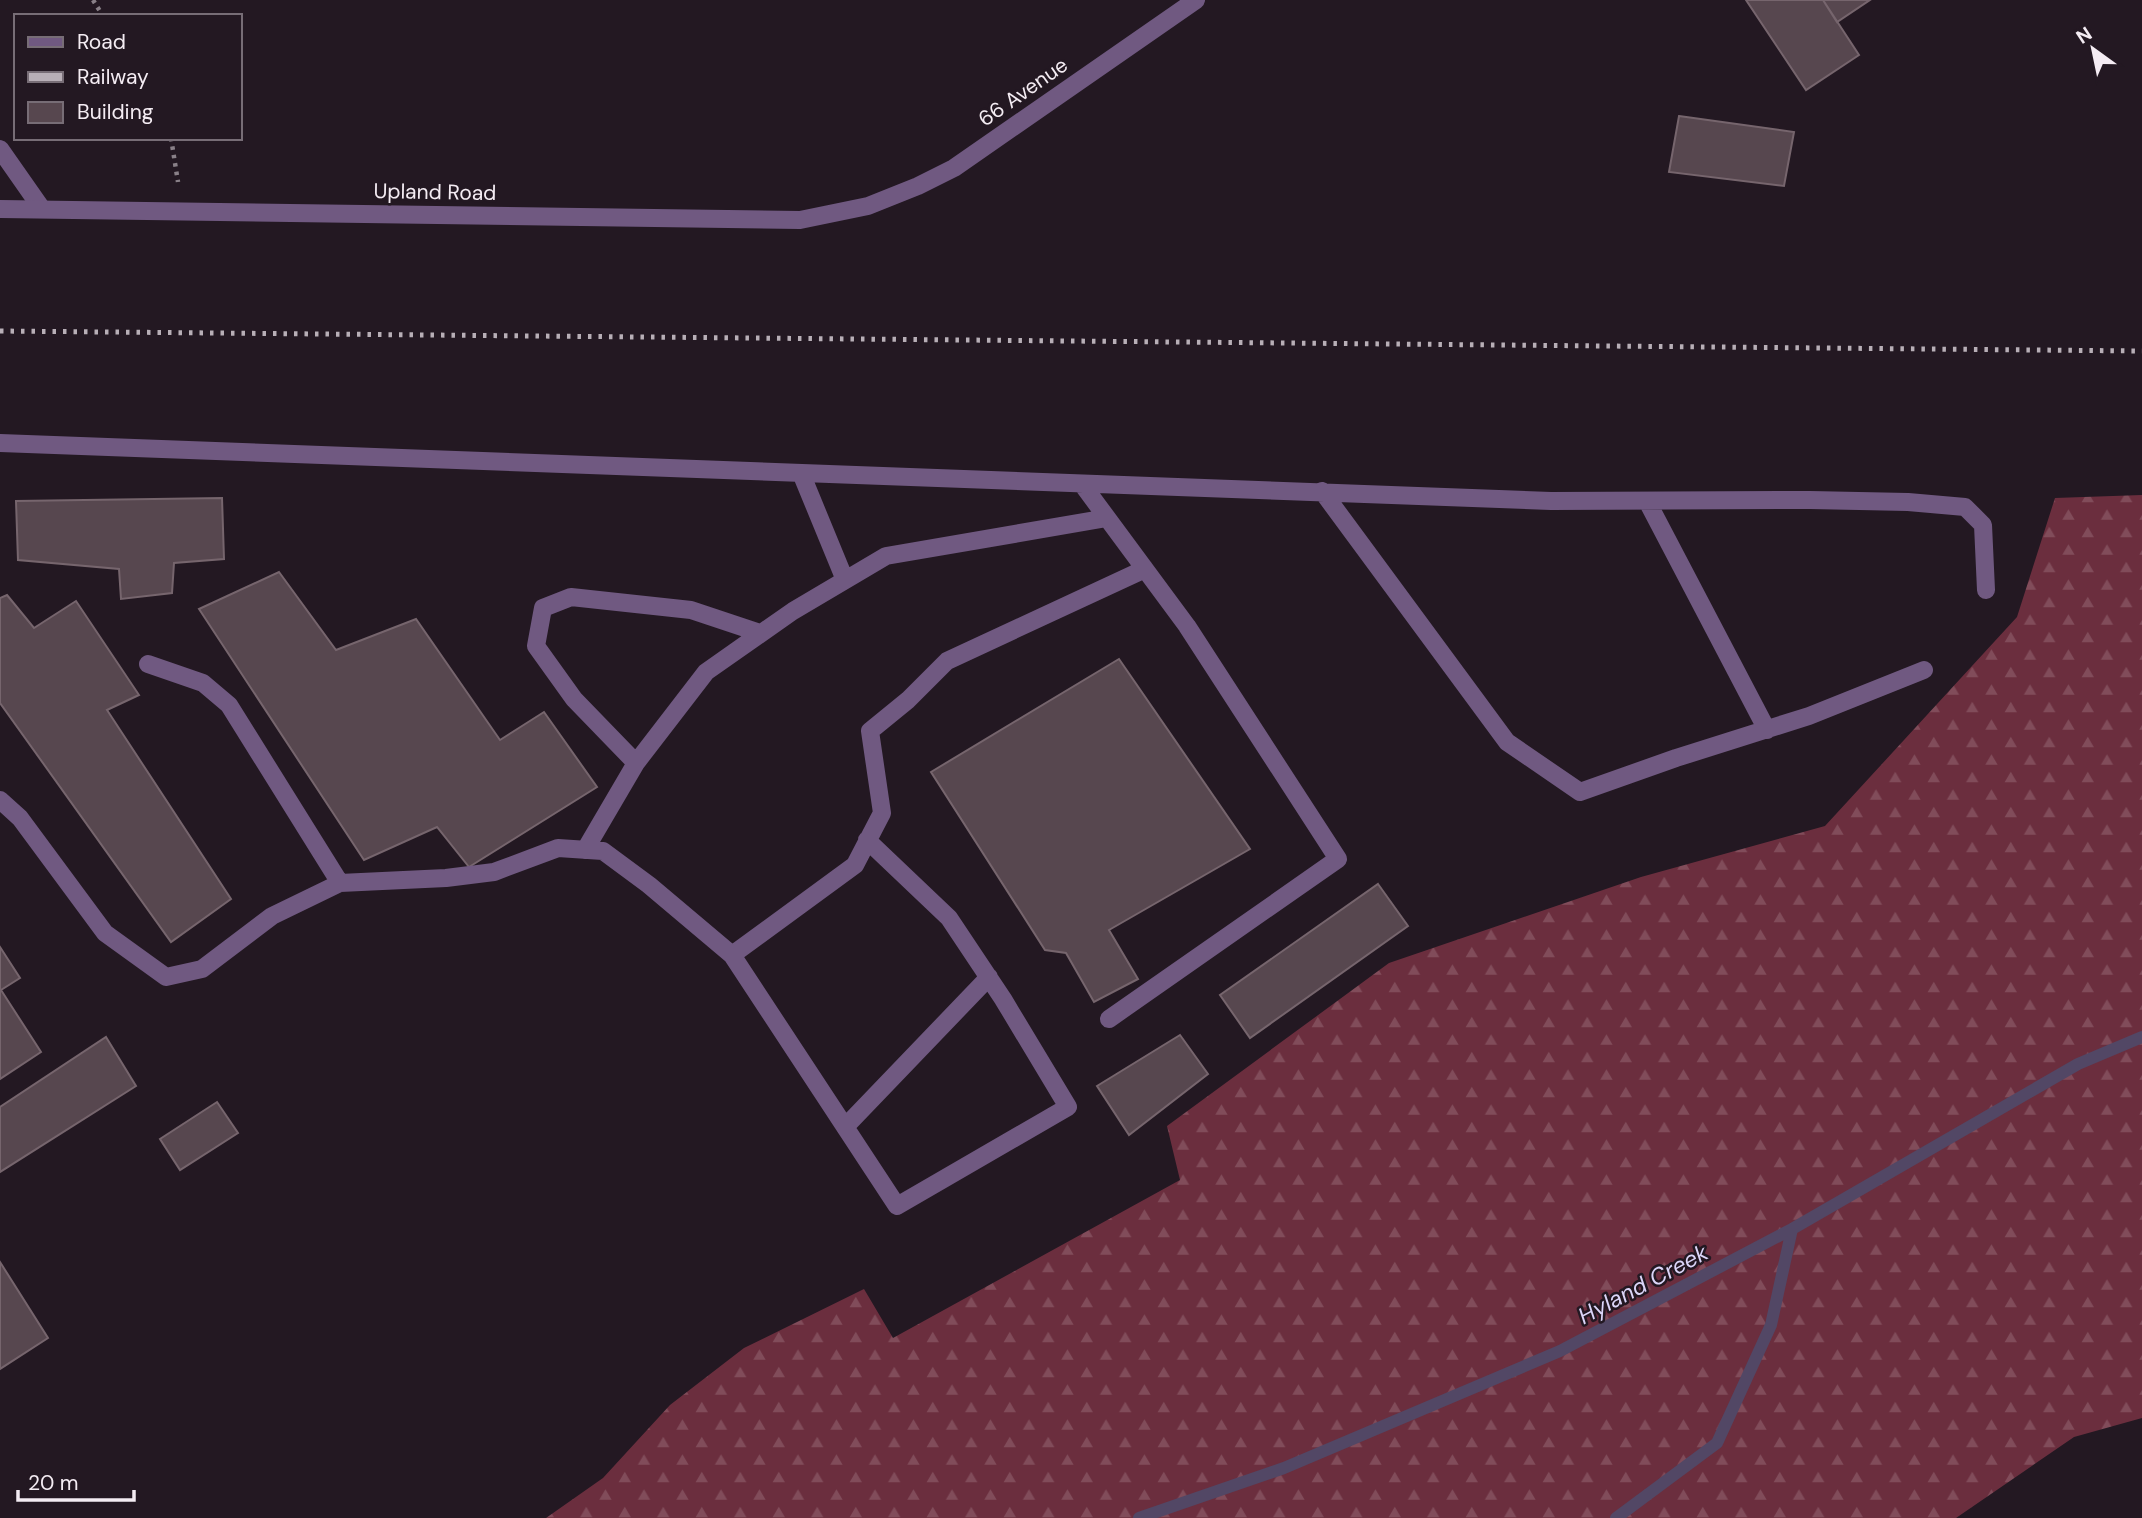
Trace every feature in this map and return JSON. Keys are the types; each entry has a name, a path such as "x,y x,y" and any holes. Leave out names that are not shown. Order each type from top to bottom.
{"street":[{"name":"66 Avenue","path":"868,206 954,168 1196,0"},
{"path":"0,149 42,209"},
{"name":"Upland Road","path":"0,208 800,220 868,206"},
{"path":"0,443 1551,501 1908,502 1965,507 1983,525 1986,590"},
{"path":"801,473 845,580"},
{"path":"1082,484 1187,626 1338,859 1109,1019"},
{"path":"1322,491 1507,742 1580,792 1809,716 1924,670"},
{"path":"1647,501 1767,730"},
{"path":"585,850 636,763 706,672 793,611 886,556 1107,518"},
{"path":"732,955 855,865 882,813 870,731 908,700 947,661 1145,569"},
{"path":"636,763 574,699 536,646 543,608 571,597 691,610 760,633"},
{"path":"148,664 203,683 229,705 340,883"},
{"path":"0,800 20,818 105,933 166,977 202,969 272,916 340,883 446,878 494,872 558,848 603,851 649,885 732,955 897,1206 1068,1107 989,976 949,918 867,840"},
{"path":"846,1126 989,976"}],"path":[{"path":"171,140 182,211"}],"green space":[{"path":"2142,495 2142,1418 2074,1437 1956,1518 546,1518 603,1478 670,1405 744,1348 864,1289 893,1338 1180,1180 1167,1126 1389,963 1641,877 1825,826 2017,617 2055,498"}],"building":[{"path":"1746,0 1823,0 1859,55 1806,90"},
{"path":"1823,0 1870,0 1837,22"},
{"path":"1679,116 1794,132 1784,186 1669,172"},
{"path":"222,498 224,559 174,563 172,593 121,599 119,569 18,560 16,501"},
{"path":"279,572 336,650 416,619 500,740 544,712 597,787 469,867 437,827 364,860 199,609"},
{"path":"7,595 34,628 76,601 139,695 107,710 231,899 171,942 0,703 0,598"},
{"path":"1119,659 1250,849 1109,930 1138,979 1094,1002 1066,953 1045,950 931,772"},
{"path":"1378,884 1408,926 1250,1038 1220,995"},
{"path":"0,947 20,978 1,990 41,1052 0,1079"},
{"path":"1180,1035 1208,1074 1129,1135 1097,1086"},
{"path":"106,1037 136,1086 0,1172 0,1107"},
{"path":"217,1102 238,1133 180,1170 160,1139"},
{"path":"0,1262 48,1338 0,1369"}],"waterway":[{"name":"Hyland Creek","path":"1139,1518 1284,1468 1560,1351 1792,1229 2078,1064 2142,1037"},
{"path":"1616,1518 1717,1443 1771,1325 1792,1229"}],"railway":[{"path":"0,331 2142,351"}]}
